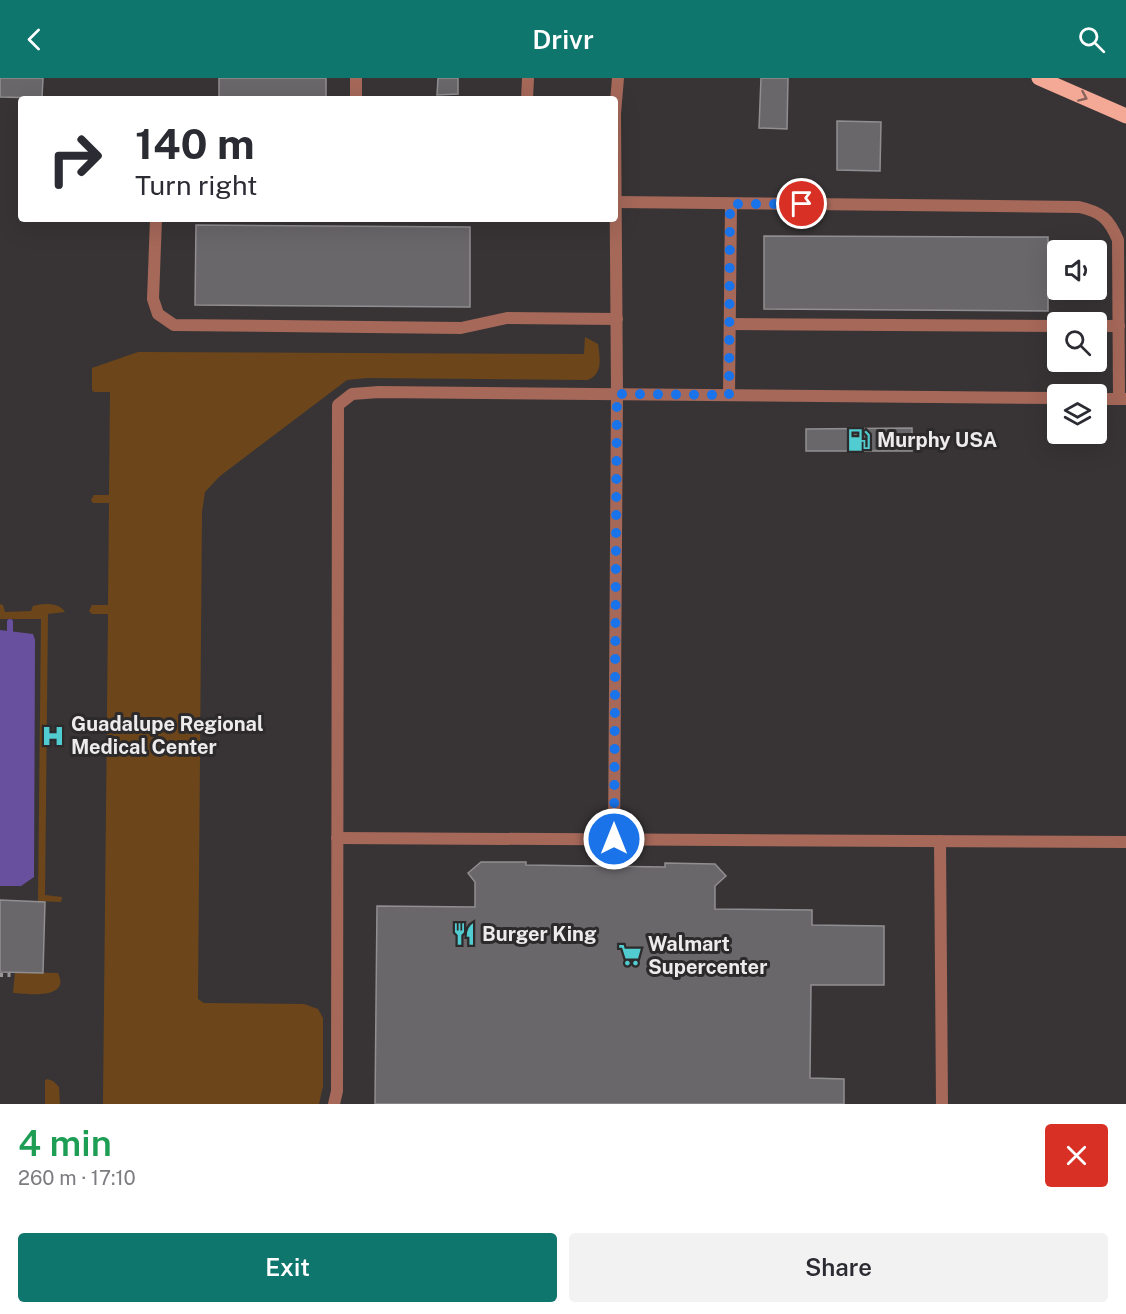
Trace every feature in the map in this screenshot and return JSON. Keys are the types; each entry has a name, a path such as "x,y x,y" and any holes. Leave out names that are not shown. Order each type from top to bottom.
{"main road":[{"path":"1039,78 1126,116"}],"lane":[{"path":"356,78 356,96"},
{"path":"527,96 528,78"},
{"path":"616,96 618,78"},
{"path":"618,202 1079,207 1095,211 1110,223 1118,240 1122,399"},
{"path":"729,395 730,204"},
{"path":"156,222 153,299 158,314 174,325 461,328 507,318 616,319"},
{"path":"614,839 616,222"},
{"path":"730,324 1047,326"},
{"path":"1107,326 1119,326"},
{"path":"334,1104 337,1080 338,405 352,394 361,392 1047,398"},
{"path":"337,838 1126,842"},
{"path":"940,841 942,1104"}],"path":[{"path":"0,975 11,975"}],"shaded area":[{"path":"585,337 598,344 599,355 596,374 588,380 367,378 347,380 220,476 205,492 202,512 198,999 204,1003 304,1004 318,1009 323,1018 323,1086 319,1104 103,1104 108,614 92,614 89,611 92,605 108,605 109,503 93,503 91,500 94,495 109,495 110,392 92,390 92,368 138,352 584,354"},
{"path":"0,604 3,605 5,612 31,611 33,606 46,604 59,606 65,612 48,614 45,895 62,897 61,902 38,901 41,619 0,619"},
{"path":"0,630 33,634 35,640 34,877 21,886 0,886"},
{"path":"15,972 58,973 60,982 58,988 46,993 13,993"},
{"path":"47,1079 59,1087 60,1104 45,1104 45,1081"}],"building":[{"path":"0,78 43,78 42,96 0,97"},
{"path":"219,78 326,78 326,96 219,96"},
{"path":"438,78 458,78 458,94 437,95"},
{"path":"761,78 788,78 787,129 759,128"},
{"path":"837,121 881,122 880,171 837,170"},
{"path":"196,225 470,227 470,307 195,305"},
{"path":"764,236 1048,237 1048,311 764,309"},
{"name":"Murphy USA","path":"912,428 912,451 806,451 806,429"},
{"name":"Walmart Supercenter","path":"481,862 665,867 665,863 715,864 726,876 715,886 715,909 812,910 812,925 884,926 884,985 811,985 810,1078 844,1079 844,1104 375,1104 377,906 475,907 475,882 468,873"},
{"path":"0,900 45,902 43,973 0,972"}],"waterway":[{"path":"10,622 10,637"}],"place":[{"name":"Murphy USA","path":"859,440"},
{"name":"Guadalupe Regional Medical Center","path":"53,736"},
{"name":"Burger King","path":"464,934"},
{"name":"Walmart Supercenter","path":"630,955"}],"route":[{"path":"614,839 617,394 729,395 730,204 802,204"}]}
